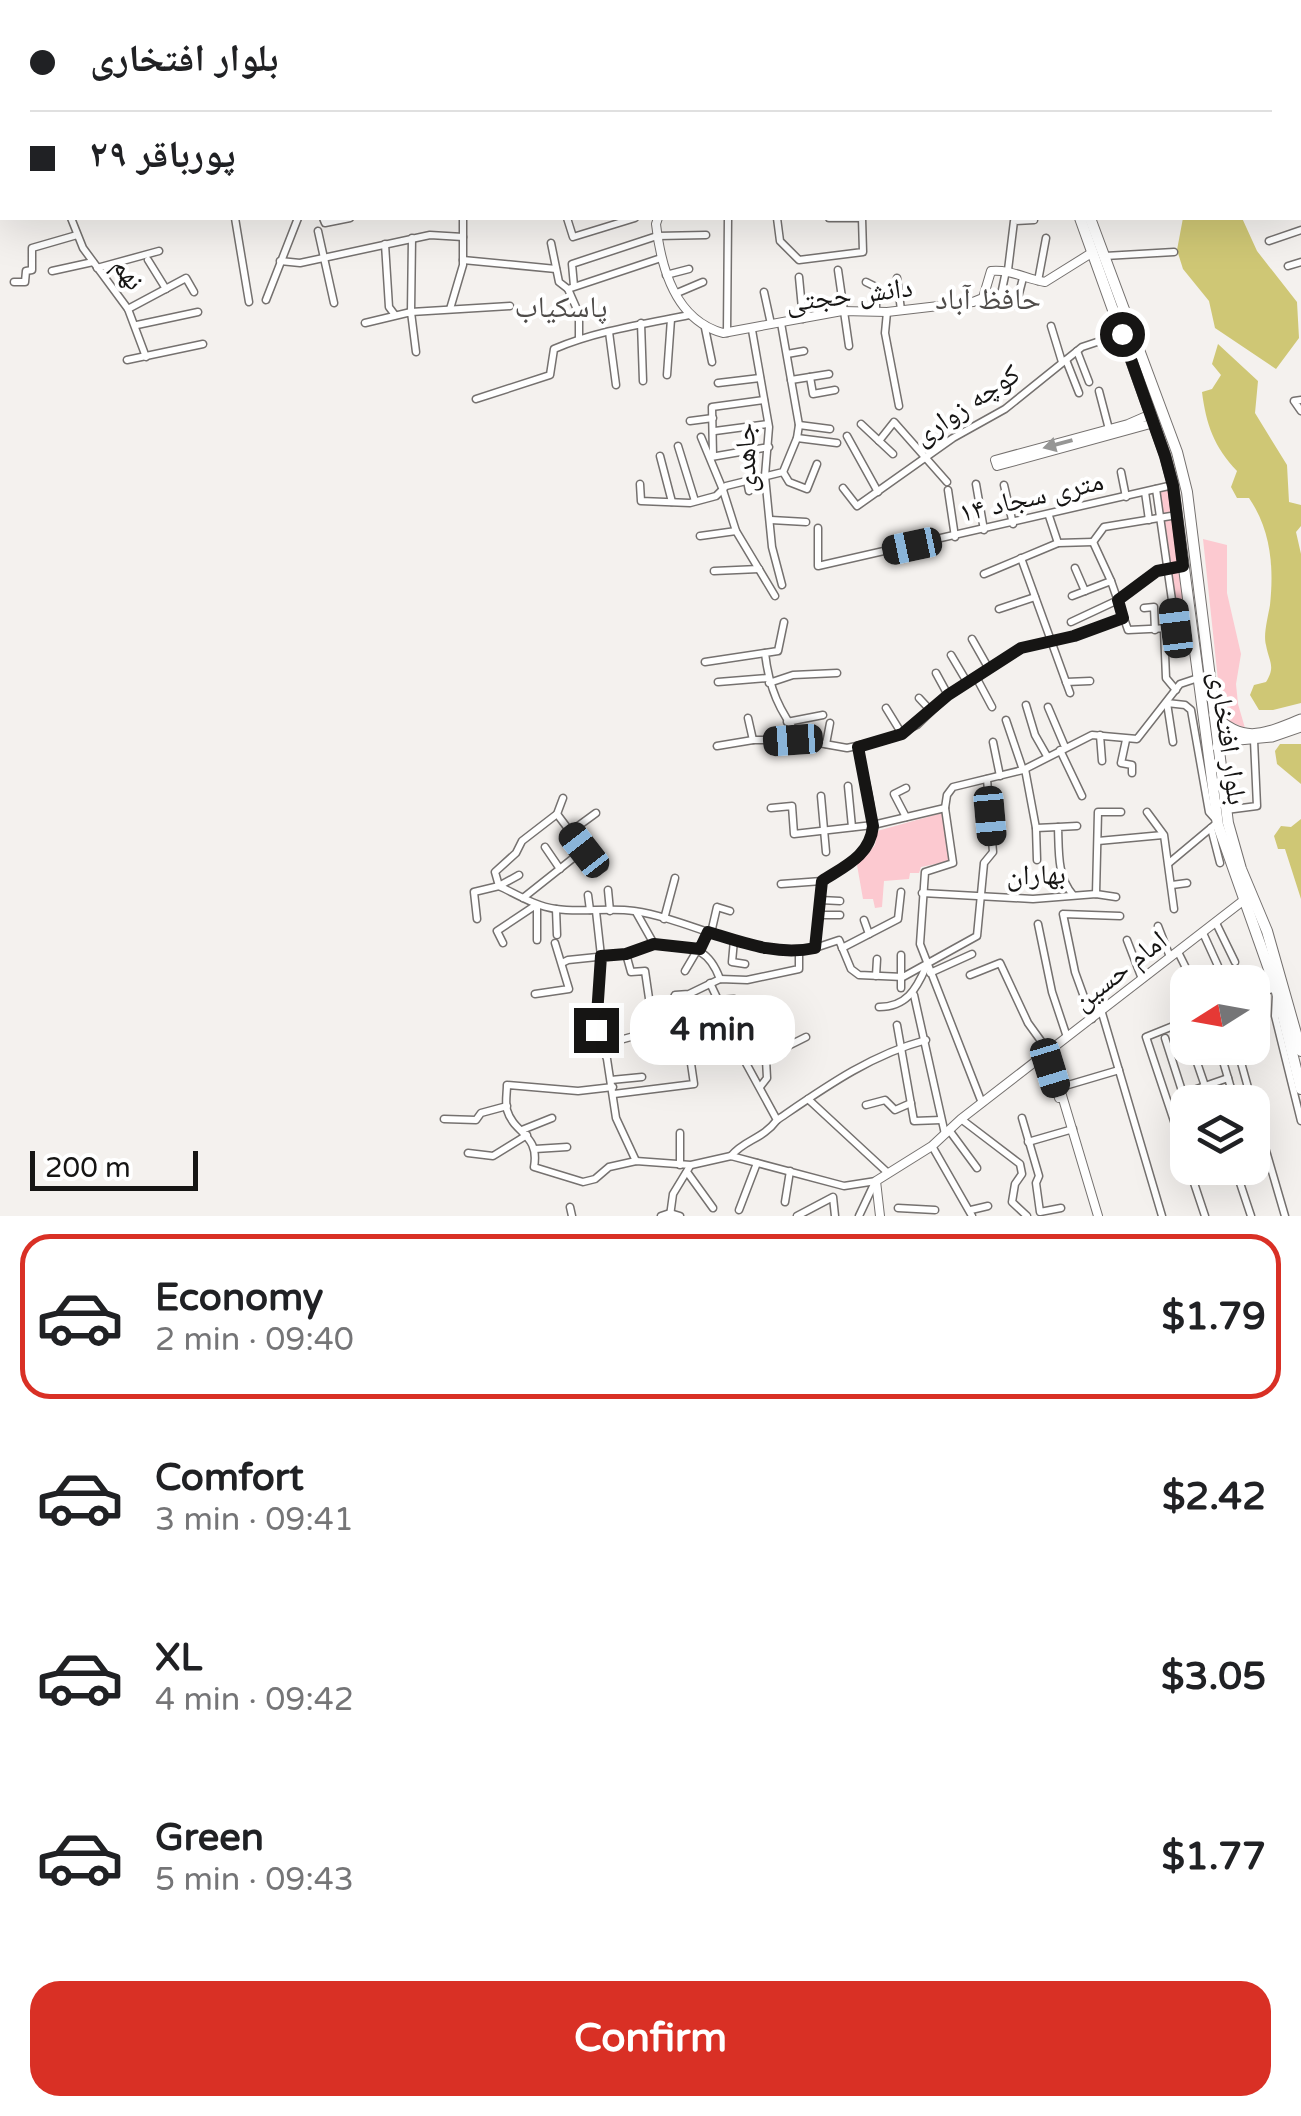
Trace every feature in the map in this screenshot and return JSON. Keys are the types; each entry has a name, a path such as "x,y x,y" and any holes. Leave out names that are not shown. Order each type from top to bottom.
{"highway":[{"name":"بلوار افتخاری","path":"1081,220 1099,254 1177,452 1192,520 1214,715 1222,744 1226,810 1241,869 1286,990 1301,1051"},
{"name":"بلوار افتخاری","path":"1090,220 1122,334 1173,486 1214,825 1276,990 1301,1089"},
{"path":"1181,550 1192,557 1192,520"},
{"path":"1188,598 1189,570 1196,571 1200,585"}],"main road":[{"path":"1214,715 1230,729 1253,735 1301,719"},
{"path":"1230,729 1222,744 1301,727"}],"street":[{"name":"نهم","path":"73,220 95,265 128,309 146,357"},
{"path":"235,220 248,302"},
{"path":"266,300 294,220"},
{"path":"450,310 460,284 463,220"},
{"path":"568,220 573,237 610,222"},
{"name":"دانش حجتی","path":"658,220 660,258 689,315 704,328 727,333 842,312 886,312 983,298 991,271 1007,270"},
{"path":"727,333 728,220"},
{"path":"777,220 780,241 799,260 864,252 861,220"},
{"path":"999,304 1014,221 1034,220"},
{"path":"1268,241 1301,230"},
{"path":"318,231 334,303"},
{"path":"14,282 25,282 26,272 32,270 32,248 78,235"},
{"path":"280,261 324,258 430,235 463,237"},
{"path":"579,340 579,314 570,265 658,236 706,235"},
{"path":"412,238 416,352"},
{"path":"1038,281 1046,238"},
{"path":"551,243 560,284 571,287 660,258"},
{"path":"384,244 389,308 396,316"},
{"path":"52,271 159,252"},
{"path":"1007,270 1045,282 1099,254 1174,252"},
{"path":"148,260 166,289"},
{"path":"463,260 556,269"},
{"path":"1288,266 1301,262"},
{"path":"666,276 688,269"},
{"path":"838,270 849,346"},
{"path":"799,277 804,319"},
{"path":"128,309 186,278 194,292"},
{"path":"897,278 901,310"},
{"path":"1016,305 1023,278"},
{"path":"677,293 703,282"},
{"path":"866,282 876,287 876,310"},
{"path":"764,292 786,354 798,425 784,472 789,482 808,489 817,464"},
{"path":"366,323 412,312 510,306"},
{"path":"137,326 198,312"},
{"path":"886,312 885,334 899,406"},
{"path":"476,399 550,375 554,349 641,323 689,315"},
{"path":"666,375 671,318"},
{"path":"641,323 643,381"},
{"path":"1051,326 1079,393"},
{"path":"704,328 712,362"},
{"name":"جاهدی","path":"752,330 768,424 765,476 772,547 782,585"},
{"path":"609,332 616,384"},
{"name":"کوچه زواری","path":"878,492 1005,409 1076,351 1122,334"},
{"path":"127,360 203,344"},
{"path":"786,354 804,351"},
{"path":"1076,351 1089,382"},
{"path":"791,380 829,374"},
{"path":"810,377 814,394 835,390"},
{"path":"718,383 760,378"},
{"path":"1099,392 1110,432"},
{"path":"712,457 712,407 764,400"},
{"path":"1301,400 1294,401 1301,411"},
{"path":"690,421 713,418"},
{"path":"1110,432 996,460 997,466 1110,432 1152,419"},
{"path":"879,441 894,422 926,458 948,486 955,537"},
{"path":"715,431 768,424"},
{"path":"861,424 893,454"},
{"path":"798,425 830,429"},
{"path":"842,488 855,506 878,492 847,436"},
{"path":"701,437 712,457 736,532 775,596"},
{"path":"797,438 836,443"},
{"path":"678,446 695,501"},
{"path":"712,457 769,447"},
{"path":"660,456 672,502"},
{"path":"640,484 641,501 695,501 716,496 726,486 784,472"},
{"path":"1120,472 1126,497"},
{"path":"747,480 748,492"},
{"path":"976,484 984,530"},
{"path":"1004,485 1012,524"},
{"name":"۱۴ متری سجاد","path":"818,528 818,566 1173,486"},
{"path":"1156,490 1176,628"},
{"path":"1144,492 1149,520"},
{"path":"1049,515 1058,543"},
{"path":"1093,542 1104,528 1177,516"},
{"path":"771,520 806,522"},
{"path":"700,536 736,532"},
{"path":"984,574 1058,543 1093,542"},
{"path":"1093,542 1128,630 1192,626"},
{"path":"1020,558 1070,694"},
{"path":"1071,622 1118,600 1157,571 1183,566"},
{"path":"1075,568 1084,591"},
{"path":"714,571 760,569"},
{"path":"1072,596 1111,581"},
{"path":"999,610 1036,597"},
{"path":"1144,608 1154,608 1166,678 1176,690"},
{"path":"717,746 752,740 802,740 858,747 902,734 948,695 1021,648 1123,618"},
{"path":"705,662 779,650 784,622"},
{"path":"972,639 988,669"},
{"path":"765,653 768,680 787,722 802,740"},
{"path":"951,656 968,682"},
{"path":"936,673 948,695"},
{"path":"718,682 837,674"},
{"path":"976,677 992,707"},
{"path":"982,1103 920,944 925,872 953,863 945,808 947,795 953,787 1024,769 1092,734 1126,740 1141,736 1176,690 1187,679 1198,678"},
{"path":"1066,682 1090,681"},
{"path":"919,698 932,711"},
{"path":"1166,703 1185,705 1191,710 1220,863"},
{"path":"1166,703 1173,742"},
{"path":"1026,705 1046,756"},
{"path":"1048,706 1082,796"},
{"path":"886,708 902,734"},
{"path":"787,722 823,715"},
{"path":"748,718 752,740"},
{"path":"1006,720 1024,769 1038,860"},
{"path":"826,744 830,723"},
{"path":"1100,735 1102,761"},
{"path":"1126,740 1121,764 1132,764 1132,774"},
{"path":"1226,810 1258,806 1254,740"},
{"path":"993,742 1000,776"},
{"path":"782,884 822,881 865,852 873,826 858,747"},
{"path":"878,1008 889,1007 914,994 928,969 978,936 984,863 993,852 987,779"},
{"path":"848,786 852,827"},
{"path":"906,788 894,794 906,818"},
{"path":"820,796 826,852"},
{"path":"564,798 557,814 522,841 516,853 495,872 499,886 537,905 636,911 754,946 799,951 838,940 859,976 901,977 972,954"},
{"path":"771,808 792,806 794,834 873,826 945,808"},
{"path":"1121,812 1098,812 1098,841 1164,835"},
{"path":"1148,812 1164,835 1174,909"},
{"path":"570,832 596,813"},
{"path":"557,814 584,850"},
{"path":"1169,864 1214,825"},
{"path":"1036,828 1077,826"},
{"path":"1058,828 1060,870 1064,884 1074,896"},
{"name":"بهاران","path":"922,893 1033,900 1092,895 1098,841"},
{"path":"522,898 591,844 604,867"},
{"path":"545,846 560,868"},
{"path":"476,919 474,892 499,886 519,874"},
{"path":"664,919 675,878"},
{"path":"815,948 822,881"},
{"path":"1172,886 1187,883"},
{"path":"608,890 610,910"},
{"path":"842,948 898,919 900,892"},
{"path":"1089,912 1092,895 1116,897"},
{"path":"588,896 601,956 596,1030 616,1118 636,1162"},
{"path":"820,900 840,901"},
{"name":"امام حسین","path":"876,1181 932,1146 961,1119 1244,900"},
{"path":"537,905 537,940"},
{"path":"502,944 497,931 537,905"},
{"path":"685,971 709,932 717,908 730,910"},
{"path":"535,994 569,989 556,939 556,909"},
{"path":"636,911 654,944"},
{"path":"1092,1020 1075,972 1063,914 1120,916"},
{"path":"818,915 840,915"},
{"path":"864,920 868,934"},
{"path":"1216,922 1234,962"},
{"path":"1038,924 1052,992 1067,1038"},
{"path":"1158,926 1181,965"},
{"path":"1203,933 1218,965"},
{"path":"734,940 732,962 744,964"},
{"path":"1128,940 1133,962 1143,980"},
{"path":"562,964 568,960 626,954 654,944 700,949 712,959 720,979"},
{"path":"672,1002 675,995 689,994 720,979 747,980 799,970 799,951"},
{"path":"626,954 631,972 646,971 652,1012"},
{"path":"900,988 901,955"},
{"path":"876,976 878,959"},
{"path":"970,975 998,963 1028,1023 1049,1052 1098,1216"},
{"path":"710,983 718,1000"},
{"path":"1270,992 1276,990 1276,1016 1301,1121"},
{"path":"914,994 941,1120 977,1168"},
{"path":"704,1008 718,1000 734,998"},
{"path":"1102,1013 1162,1216"},
{"path":"740,1021 735,1044 777,1120"},
{"path":"760,1087 767,1078 764,1022"},
{"path":"602,1045 681,1023"},
{"path":"897,1025 914,1121 941,1120"},
{"path":"1170,1027 1146,1037 1170,1110"},
{"path":"768,1056 806,1037"},
{"path":"1166,1038 1180,1085"},
{"path":"732,1156 744,1144 766,1134 777,1120 858,1066 926,1040"},
{"path":"689,1050 694,1084 578,1091 507,1085 507,1112 535,1150 534,1167 583,1182 595,1179 609,1167 636,1162 686,1167 732,1156 844,1186 876,1181"},
{"path":"1224,1065 1230,1085"},
{"path":"1059,1088 1119,1070"},
{"path":"612,1087 642,1077"},
{"path":"1208,1085 1228,1078"},
{"path":"808,1099 888,1173"},
{"path":"866,1104 885,1100 895,1110 911,1102"},
{"path":"444,1119 476,1120 481,1112 507,1106"},
{"path":"468,1152 493,1156 552,1118"},
{"path":"1022,1118 1039,1176 1036,1184 1040,1212 1061,1208"},
{"path":"961,1119 1020,1164 1022,1174 1015,1184 1012,1202 1027,1216"},
{"path":"1028,1142 1072,1129"},
{"path":"680,1133 686,1167 713,1208"},
{"path":"932,1146 971,1213 988,1206"},
{"path":"535,1150 567,1147"},
{"path":"739,1210 758,1163"},
{"path":"1270,1165 1285,1216"},
{"path":"670,1214 673,1194 686,1167"},
{"path":"785,1202 790,1172"},
{"path":"1022,1174 1039,1176"},
{"path":"859,1216 876,1181"},
{"path":"876,1181 880,1216"},
{"path":"1195,1185 1205,1216"},
{"path":"1241,1185 1251,1216"},
{"path":"797,1216 833,1197 835,1216"},
{"path":"898,1208 925,1213 935,1210"},
{"path":"661,1216 680,1216"}],"shaded area":[{"path":"1183,220 1243,220 1257,251 1297,302 1299,338 1276,369 1215,328 1209,301 1183,269 1177,250"},
{"path":"1218,344 1258,381 1255,413 1287,465 1289,502 1301,505 1301,526 1296,532 1301,554 1301,703 1273,710 1259,710 1250,695 1254,685 1266,682 1271,668 1265,641 1272,577 1269,549 1249,498 1237,498 1231,487 1237,471 1217,444 1202,392 1212,389 1221,375 1212,364"},
{"path":"1171,487 1187,623 1177,625 1157,490"},
{"path":"1203,539 1227,545 1227,593 1241,654 1236,684 1245,728 1222,718"},
{"path":"1280,744 1301,744 1301,784 1277,764 1275,751"},
{"path":"942,813 950,861 921,867 919,873 910,873 909,879 884,881 882,907 875,908 873,899 863,899 857,865 875,845 877,831"},
{"path":"1301,819 1301,899 1285,849 1278,849 1274,836 1281,826 1291,827"}],"district":[{"name":"حافظ آباد","path":"988,299"},
{"name":"پاسکیاب","path":"561,307"}],"route":[{"path":"596,1030 601,956 626,954 654,944 700,949 708,932 792,952 815,948 822,881 865,852 872,839 858,747 902,734 917,725 948,695 1021,648 1074,636 1123,618 1118,600 1157,571 1183,566 1173,486 1122,334"}]}
